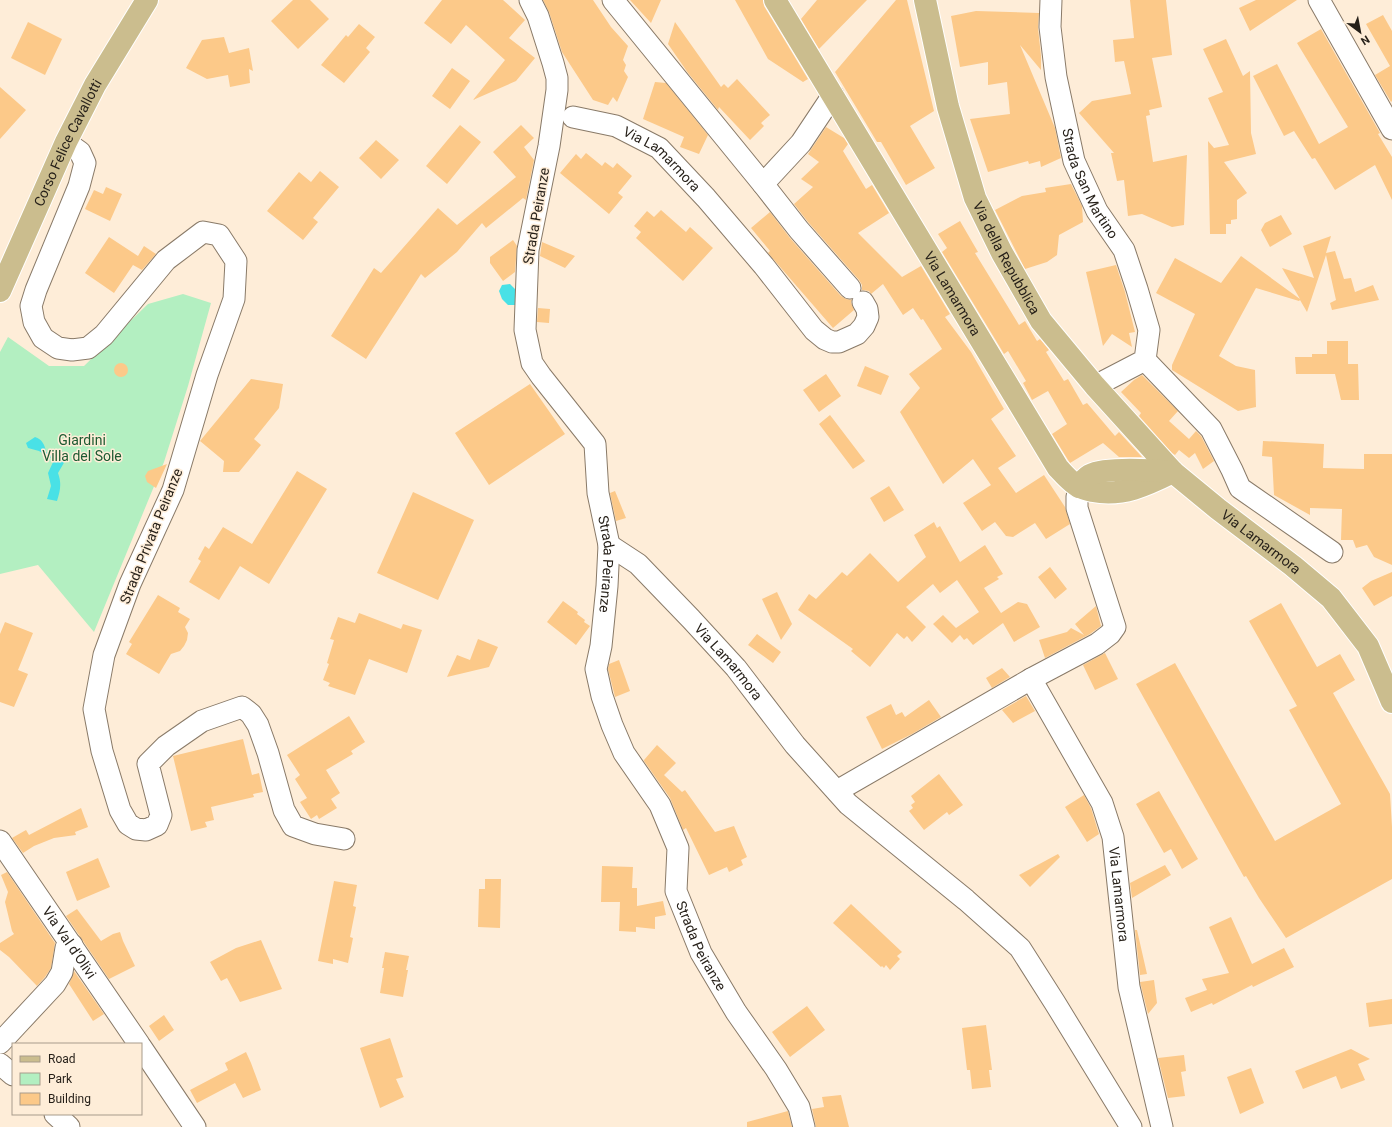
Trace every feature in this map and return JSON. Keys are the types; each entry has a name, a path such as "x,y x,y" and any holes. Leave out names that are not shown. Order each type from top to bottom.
{"main road":[{"name":"Corso Felice Cavallotti","path":"0,291 66,142 95,85 147,0"},
{"name":"Via Lamarmora","path":"775,0 1058,468 1079,487"},
{"name":"Via della Repubblica","path":"925,0 948,107 975,198 1002,253 1041,321 1095,386 1172,472"},
{"path":"1079,487 1084,480 1091,475 1102,472 1148,470 1172,472"},
{"name":"Via Lamarmora","path":"1172,472 1218,510 1293,566 1331,598 1368,646 1392,702"}],"street":[{"name":"Strada Peiranze","path":"530,0 538,16 553,63 557,90 549,146 528,250 525,330 532,363 595,444 598,493 609,545 607,586 601,646 596,669 602,696 624,753 660,805 678,848 676,891 701,953 736,1012 776,1068 799,1107 804,1127"},
{"name":"Via Lamarmora","path":"573,117 616,126 659,148 711,203 764,266 814,330 825,339 832,342 839,342 857,334 864,326 868,317 867,309 799,230 613,0"},
{"name":"Strada San Martino","path":"1051,0 1050,27 1056,77 1074,161 1097,211 1124,250 1149,330 1145,360"},
{"path":"1319,0 1392,129"},
{"path":"763,184 801,143 833,95"},
{"name":"Strada Privata Peiranze","path":"66,142 80,152 85,163 79,186 36,290 31,306 34,322 43,338 58,348 72,350 88,348 104,335 166,260 202,232 219,235 236,261 234,300 207,375 172,490 130,584 104,655 94,709 102,751 120,810 128,824 136,829 146,830 158,825 161,815 148,764 166,746 202,721 242,707 251,714 258,725 268,753 284,810 293,826 315,834 344,839"},
{"path":"1095,386 1145,360 1211,430 1240,488 1332,552"},
{"path":"837,791 1031,679 1097,644 1110,634 1115,627 1077,508 1079,487"},
{"name":"Via Lamarmora","path":"609,545 638,564 691,618 736,668 795,745 848,804 966,900 1020,948 1131,1127"},
{"name":"Via Lamarmora","path":"1031,679 1102,803 1113,837 1130,987 1162,1127"},
{"name":"Via Val d'Olivi","path":"0,841 138,1043"},
{"path":"0,1043 55,984 62,972 66,948 72,945"},
{"path":"142,1048 195,1127"},
{"path":"0,1064 12,1074"},
{"path":"56,1115 69,1127"}],"green space":[{"name":"Giardini Villa del Sole","path":"183,294 211,303 188,386 164,462 94,632 38,565 0,574 0,352 8,337 49,366 84,366 148,304"}],"water":[{"path":"510,284 516,290 515,305 508,305 502,299 499,291 502,285"},
{"path":"35,437 40,439 43,443 46,452 55,455 59,454 65,461 58,473 60,487 57,501 47,499 51,486 48,473 54,460 39,451 28,448 26,443"}],"building":[{"path":"293,0 310,0 329,19 298,49 271,21"},
{"path":"442,0 503,0 525,20 509,38 535,58 516,81 473,100 505,60 466,25 451,44 424,23"},
{"path":"543,0 593,0 611,27 628,46 623,60 626,65 624,71 628,77 617,102 613,97 608,105 593,100 562,52 549,12"},
{"path":"630,0 661,0 651,23"},
{"path":"735,0 763,0 764,6 808,79 803,82 768,59"},
{"path":"817,0 867,0 819,49 801,19"},
{"path":"896,0 907,0 934,111 910,126 935,168 906,185 881,142 877,142 835,72"},
{"path":"1130,0 1166,0 1172,55 1152,58 1162,107 1149,110 1150,115 1146,116 1153,162 1187,155 1184,225 1172,227 1142,214 1128,216 1124,180 1117,181 1111,153 1114,153 1079,113 1092,101 1131,94 1124,61 1115,62 1113,40 1134,38"},
{"path":"1256,0 1297,0 1250,31 1239,8"},
{"path":"976,11 1039,13 1038,28 1041,70 1020,45 1055,128 1061,158 1041,167 1040,161 1029,164 1028,161 988,172 970,119 1010,114 1007,82 988,85 988,62 960,67 951,16"},
{"path":"1383,15 1392,31 1391,102 1375,75 1390,66 1366,24"},
{"path":"28,22 62,39 45,75 11,58"},
{"path":"675,22 721,87 724,84 728,88 737,79 770,115 761,123 764,126 750,140 719,107 718,110 688,73 668,44"},
{"path":"359,24 375,37 366,48 370,52 344,83 321,65 346,35 348,37"},
{"path":"1321,29 1392,157 1392,200 1375,165 1335,190 1315,158 1312,159 1294,131 1284,136 1253,76 1277,64 1319,144 1348,127 1297,43"},
{"path":"224,37 229,53 249,48 253,71 249,69 250,83 230,87 228,75 207,79 186,68 202,40"},
{"path":"1226,39 1243,76 1250,71 1251,133 1256,154 1224,162 1247,193 1237,200 1237,219 1231,220 1231,224 1226,224 1226,234 1210,234 1208,141 1214,148 1229,145 1208,98 1223,92 1203,49"},
{"path":"452,68 470,81 450,109 432,96"},
{"path":"655,82 666,83 708,135 699,154 680,147 684,137 643,119"},
{"path":"0,87 26,110 0,139"},
{"path":"460,125 481,142 447,184 426,166"},
{"path":"521,125 534,138 524,147 534,160 526,200 523,198 486,228 482,223 457,252 425,278 421,274 366,359 331,336 374,268 381,273 438,208 457,225 516,177 493,152"},
{"path":"826,127 844,138 848,144 843,151 866,189 872,185 889,213 858,233 902,277 921,266 950,314 945,317 971,352 1004,409 991,419 1016,456 998,468 1016,493 1044,475 1065,507 1070,524 1046,539 1035,523 1013,537 1006,536 995,522 982,531 963,503 991,485 973,459 943,484 900,412 920,388 909,374 942,349 923,319 921,320 913,308 903,315 883,284 871,294 869,291 862,290 862,285 859,280 794,204 813,187 801,179 819,162 808,154"},
{"path":"376,140 399,160 381,179 359,158"},
{"path":"586,153 602,166 605,162 613,168 617,163 632,176 618,193 623,197 609,214 560,173 576,154 581,159"},
{"path":"320,171 339,187 313,218 318,222 303,240 267,211 299,172 311,182"},
{"path":"1071,184 1082,206 1083,222 1059,235 1057,255 1047,262 1025,269 995,210 1022,196 1046,192 1045,188"},
{"path":"106,187 122,194 110,221 85,209 94,190 103,194"},
{"path":"661,210 686,232 690,227 713,248 683,281 636,238 641,232 634,226 647,211 654,217"},
{"path":"770,212 790,238 841,296 852,300 851,302 854,310 833,328 768,253 770,251 751,228"},
{"path":"1281,215 1292,234 1270,247 1261,230 1265,223"},
{"path":"960,221 978,252 975,253 1019,325 1025,321 1037,341 1040,339 1049,350 1046,352 1064,381 1068,379 1083,405 1087,403 1115,436 1119,432 1142,457 1119,457 1103,443 1070,463 1052,434 1067,424 1048,391 1032,400 1023,383 1026,381 1008,351 1004,354 942,252 947,248 938,234"},
{"path":"1331,236 1326,253 1335,251 1344,279 1351,278 1355,292 1373,285 1379,300 1332,310 1330,303 1336,300 1326,255 1307,312 1300,300 1299,301 1256,288 1219,356 1236,366 1255,370 1256,407 1238,411 1172,370 1172,365 1195,314 1156,293 1175,258 1221,283 1241,256 1300,299 1282,268 1314,278 1303,246"},
{"path":"109,237 138,256 144,246 156,254 142,270 133,265 114,293 85,273"},
{"path":"513,240 517,246 515,272 503,281 490,263 490,257"},
{"path":"542,242 575,256 565,268 540,256"},
{"path":"1116,265 1125,292 1135,332 1129,333 1132,347 1112,334 1103,346 1086,272"},
{"path":"538,308 550,309 549,323 537,322"},
{"path":"1327,341 1348,341 1348,364 1358,364 1359,400 1341,400 1335,374 1296,374 1295,357 1312,357 1312,354 1327,354"},
{"path":"118,363 124,363 128,367 128,373 124,377 118,377 114,373 114,367"},
{"path":"865,366 889,376 881,395 857,386"},
{"path":"826,374 841,396 819,412 803,390"},
{"path":"1142,375 1178,411 1169,421 1189,439 1196,431 1201,436 1214,461 1203,469 1195,453 1189,458 1179,450 1175,455 1139,416 1141,413 1121,392"},
{"path":"251,379 283,384 279,408 254,439 261,445 239,472 223,472 224,461 200,441"},
{"path":"530,384 565,434 489,485 455,433"},
{"path":"830,415 865,461 853,469 819,424"},
{"path":"1263,441 1324,444 1323,468 1364,469 1364,454 1392,454 1392,565 1374,557 1367,545 1356,548 1353,540 1341,540 1342,509 1310,508 1310,515 1274,495 1272,457 1262,456"},
{"path":"167,464 156,488 147,482 145,476 148,471"},
{"path":"297,471 327,489 269,584 240,566 219,600 189,582 201,561 198,559 205,546 209,549 223,527 252,544"},
{"path":"889,486 904,510 884,522 870,498"},
{"path":"615,491 626,518 616,521 610,493"},
{"path":"413,492 474,520 438,600 377,573"},
{"path":"934,522 937,528 940,526 960,562 985,545 1003,574 997,577 999,579 984,588 1001,613 1018,602 1027,604 1040,627 1014,642 1003,623 973,645 967,638 964,640 960,635 952,643 933,624 943,615 956,628 979,612 957,580 940,593 933,584 906,607 926,627 912,642 907,636 904,639 897,633 870,667 851,651 853,649 798,610 809,594 816,599 842,572 847,576 870,553 898,582 926,557 914,535"},
{"path":"1050,567 1067,589 1055,599 1038,577"},
{"path":"1392,572 1392,596 1374,606 1362,588 1371,581"},
{"path":"777,592 792,624 781,640 762,599"},
{"path":"158,595 180,608 178,612 190,619 185,627 188,633 184,646 180,651 171,654 159,674 126,654 132,644 129,642"},
{"path":"563,601 578,612 577,614 590,626 576,645 547,622"},
{"path":"1281,603 1317,667 1340,654 1355,680 1333,693 1390,794 1392,827 1392,879 1286,938 1246,876 1244,877 1136,684 1175,663 1275,841 1341,804 1289,710 1297,706 1249,621"},
{"path":"1096,606 1101,626 1090,634 1045,658 1039,640 1067,632 1071,628 1084,635 1075,624"},
{"path":"359,613 401,629 403,624 422,630 407,673 369,659 355,695 328,686 330,683 323,680 329,664 327,663 334,640 330,639 338,617 355,623"},
{"path":"5,622 33,633 18,670 28,674 14,707 0,702 0,634"},
{"path":"757,634 781,652 773,663 748,645"},
{"path":"478,639 498,647 489,667 447,677 457,655 470,660"},
{"path":"1105,653 1118,679 1095,690 1083,665"},
{"path":"619,660 630,691 615,697 608,669 609,664"},
{"path":"1002,668 1010,677 992,688 986,678"},
{"path":"1026,696 1035,711 1013,723 1002,710"},
{"path":"929,700 941,717 882,749 866,717 891,704 896,715 902,712 905,717"},
{"path":"349,716 365,742 351,751 353,754 326,770 340,793 331,799 337,808 319,819 317,815 311,819 300,802 307,798 295,779 300,775 287,755"},
{"path":"243,739 252,775 259,773 263,792 253,794 254,797 211,807 214,820 205,822 207,827 191,831 173,756"},
{"path":"657,745 676,763 664,775 682,792 685,790 715,832 734,826 747,857 741,860 743,865 729,872 727,867 709,875 686,828 683,830 670,798 644,761"},
{"path":"939,774 963,805 949,815 947,812 924,830 909,811 913,808 911,805 915,802 911,796"},
{"path":"1159,791 1198,859 1182,869 1171,849 1164,853 1136,804"},
{"path":"1084,795 1091,808 1099,834 1087,842 1065,807"},
{"path":"81,808 88,827 75,832 76,835 54,838 34,846 23,853 12,838 26,830 29,835"},
{"path":"1058,854 1060,857 1030,887 1019,875"},
{"path":"98,858 110,887 77,901 66,872"},
{"path":"1165,865 1171,875 1132,898 1130,883"},
{"path":"602,866 633,867 632,888 637,888 637,906 663,901 666,915 655,917 655,929 636,927 636,932 619,931 620,902 601,902"},
{"path":"7,872 55,943 51,968 37,986 9,957 0,950 0,943 14,934 5,902 8,892 1,875"},
{"path":"485,879 501,879 500,928 478,927 479,889 485,889"},
{"path":"334,881 357,885 353,906 356,907 350,937 353,938 348,963 333,959 333,964 318,961"},
{"path":"851,904 902,952 897,956 900,959 890,970 886,965 884,968 882,966 881,967 833,923"},
{"path":"77,909 101,941 120,932 135,966 109,979 66,916"},
{"path":"1231,917 1252,964 1284,948 1294,967 1253,987 1252,985 1213,1005 1212,1003 1191,1012 1185,998 1207,990 1202,979 1229,973 1209,927"},
{"path":"1135,930 1137,930 1147,974 1140,975"},
{"path":"261,940 282,989 240,1002 227,978 221,981 210,962 236,948"},
{"path":"385,952 409,956 403,997 380,993"},
{"path":"74,971 104,1014 93,1021 69,984"},
{"path":"1154,980 1157,1003 1148,1014 1140,982"},
{"path":"1392,999 1392,1024 1369,1027 1366,1003"},
{"path":"807,1006 825,1030 790,1057 772,1032"},
{"path":"164,1015 174,1030 159,1041 149,1026"},
{"path":"986,1025 992,1070 989,1070 991,1087 972,1089 970,1070 967,1070 962,1028"},
{"path":"390,1038 403,1077 396,1079 404,1097 380,1108 360,1048"},
{"path":"1351,1049 1370,1059 1358,1064 1365,1080 1341,1089 1336,1076 1303,1089 1295,1071"},
{"path":"246,1052 261,1090 243,1098 235,1083 197,1103 190,1090 228,1070 225,1063"},
{"path":"1184,1055 1186,1071 1181,1072 1185,1096 1168,1098 1158,1058"},
{"path":"1251,1068 1264,1103 1240,1114 1227,1077"},
{"path":"841,1095 849,1127 816,1127 812,1109 824,1107 822,1097"},
{"path":"788,1111 792,1127 747,1127 747,1122"}]}
